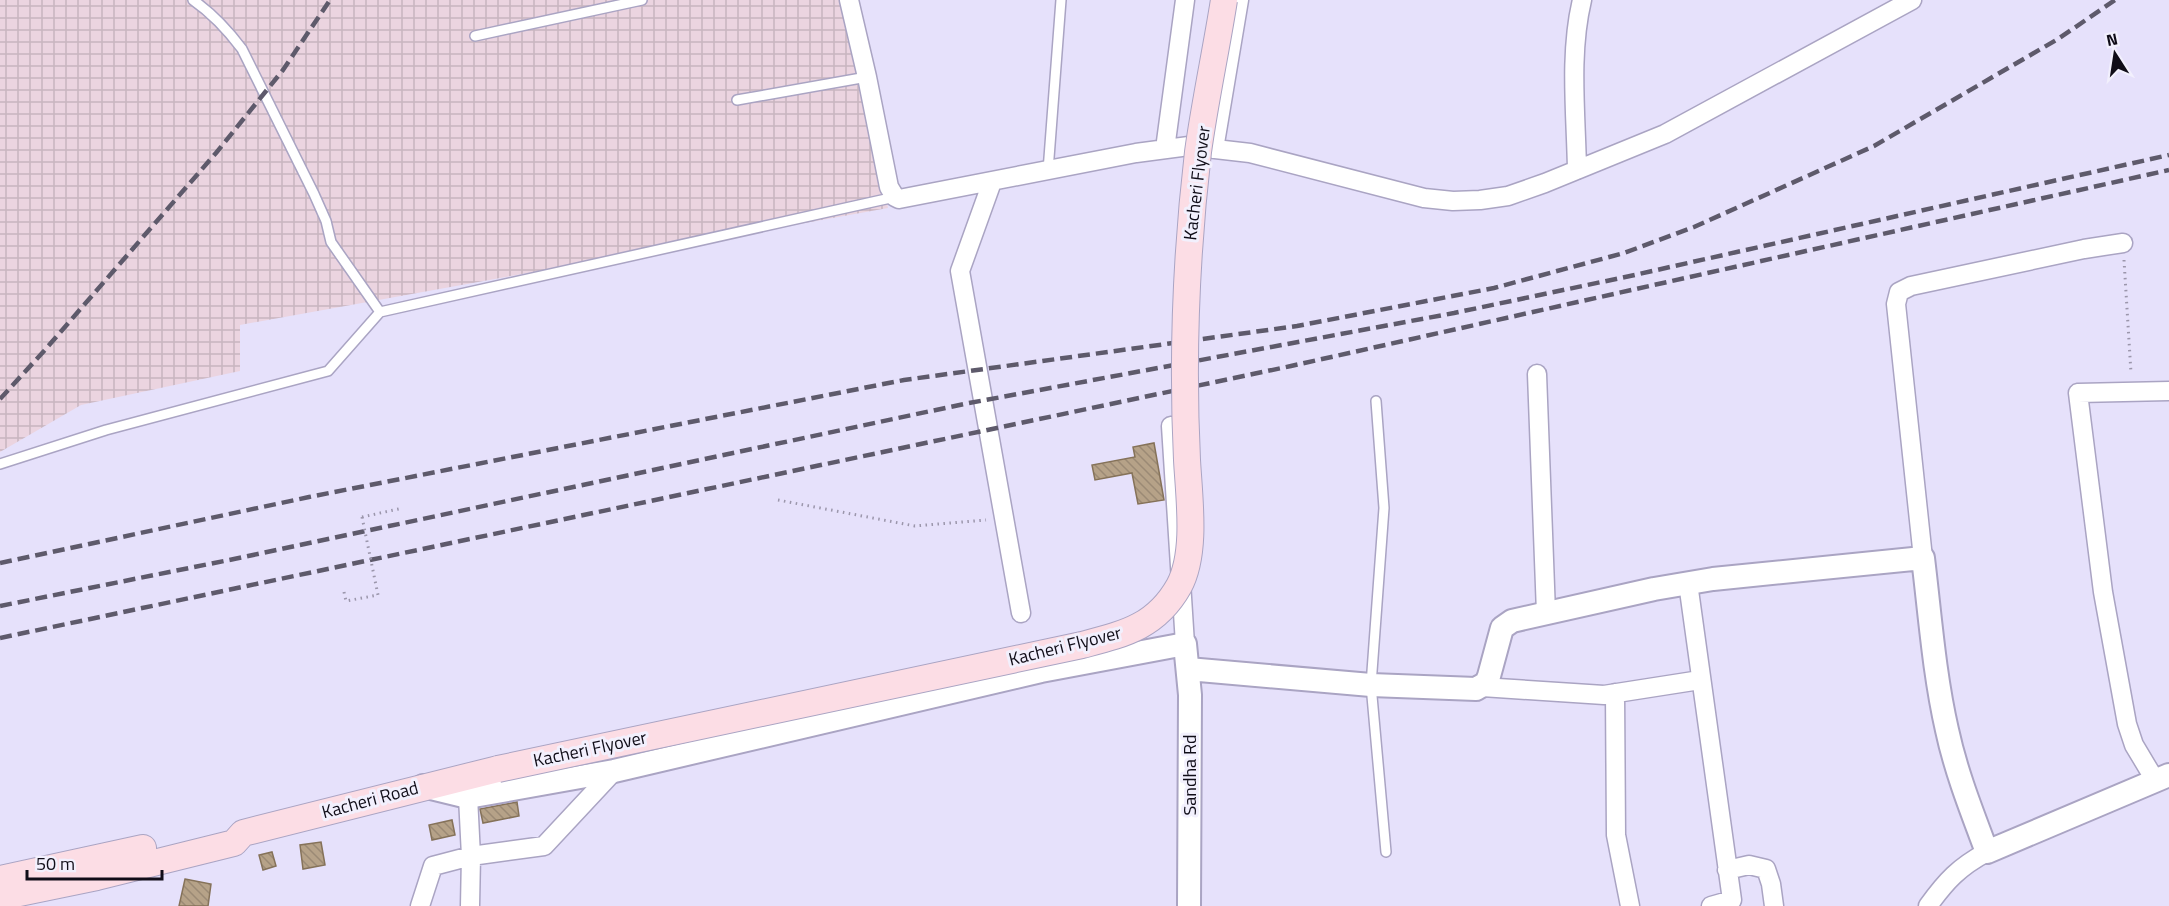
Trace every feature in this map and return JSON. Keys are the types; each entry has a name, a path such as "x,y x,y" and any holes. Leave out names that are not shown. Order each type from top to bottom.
{"main road":[{"name":"Kacheri Flyover","path":"498,769 1082,645 1126,633 1155,617 1179,585 1190,550 1184,349 1186,274 1199,151 1224,0"},
{"name":"Kacheri Road","path":"0,897 97,877 234,843 243,833 498,769"},
{"name":"Kacheri Road","path":"0,879 232,829 243,833"}],"street":[{"path":"849,0 889,187 894,197 905,199 1190,146 1250,153 1424,198 1453,201 1508,196 1665,134 1885,8 1912,0"},
{"path":"1165,149 1185,0"},
{"path":"1214,149 1239,0"},
{"path":"1577,170 1575,56 1580,9"},
{"path":"992,182 960,271 1021,613"},
{"path":"1986,852 1956,764 1936,673 1896,303 1899,292 1911,286 2084,249 2123,243"},
{"path":"1538,374 1546,614"},
{"path":"1935,902 1958,869 1986,852 2162,778 2134,745 2127,724 2103,592 2078,393 2169,391"},
{"path":"423,786 468,797 614,771 1041,671 1185,644 1171,426"},
{"path":"1482,687 1489,676 1502,628 1512,621 1688,583 1923,558"},
{"path":"1688,583 1732,900 1711,906"},
{"name":"Sandha Rd","path":"1185,644 1190,695 1189,906"},
{"path":"1188,669 1371,685 1468,690 1482,687 1604,695 1700,680"},
{"path":"1615,693 1616,835 1630,906"},
{"path":"420,906 433,866 471,856 544,846 614,771"},
{"path":"468,797 471,856 470,906"},
{"path":"1727,870 1749,866 1766,869 1774,906"}],"lane":[{"path":"193,0 212,14 242,49 314,194 326,221 331,242 380,312"},
{"path":"475,36 642,0"},
{"path":"1048,171 1060,0"},
{"path":"737,100 867,77"},
{"path":"0,464 106,430 328,370 380,312 894,197"},
{"path":"1376,401 1384,508 1371,685 1386,852"}],"path":[{"path":"2123,243 2132,392"},
{"path":"777,500 915,526 1004,518"},
{"path":"344,592 346,602 378,595 362,517 403,508"}],"shaded area":[{"path":"0,0 847,0 888,208 240,325 240,371 81,405 0,452"}],"building":[{"path":"1154,443 1164,500 1138,504 1132,473 1095,480 1092,465 1135,457 1133,447"},
{"path":"517,802 519,816 483,823 480,809"},
{"path":"452,820 455,835 432,840 429,825"},
{"path":"321,842 325,865 303,869 300,845"},
{"path":"272,852 276,866 263,870 259,855"},
{"path":"185,879 211,884 208,906 179,906"}],"railway":[{"path":"0,399 216,153 283,70 330,0"},
{"path":"0,563 309,497 904,380 1297,326 1494,288 1624,253 1694,227 1874,146 2058,39 2115,0"},
{"path":"0,606 234,559 964,404 1454,313 1630,276 2169,155"},
{"path":"0,638 1291,366 2169,170"}]}
